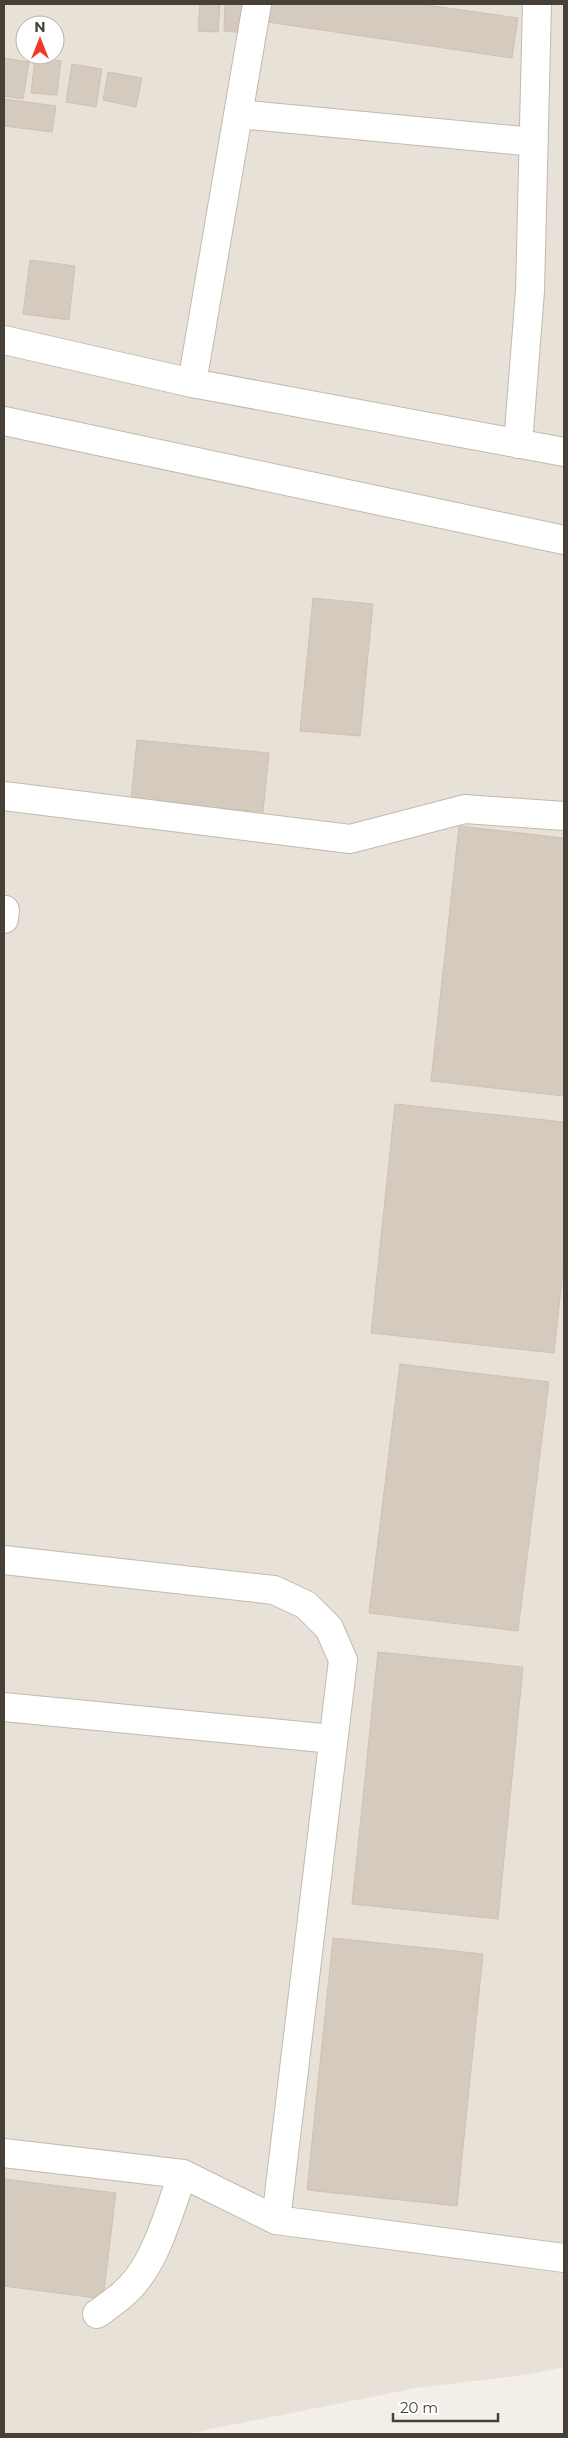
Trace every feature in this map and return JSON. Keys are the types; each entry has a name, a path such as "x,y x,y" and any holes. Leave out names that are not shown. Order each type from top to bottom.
{"street":[{"path":"192,383 257,4"},
{"path":"518,444 530,290 537,4"},
{"path":"238,114 534,142"},
{"path":"4,340 192,383 564,452"},
{"path":"4,421 564,540"},
{"path":"4,796 350,840 465,809 564,816"},
{"path":"4,1560 274,1590 306,1605 329,1628 342,1660 276,2220"},
{"path":"4,1707 333,1739"},
{"path":"4,2153 183,2174 276,2220 564,2258"},
{"path":"97,2314 120,2297 138,2277 155,2246 183,2174"}],"shaded area":[{"path":"4,4 564,4 564,2367 524,2375 416,2388 186,2434 4,2434"}],"building":[{"path":"200,4 220,4 218,32 198,31"},
{"path":"225,4 246,4 245,33 224,31"},
{"path":"269,4 420,4 518,18 512,58 267,22"},
{"path":"4,58 15,60 15,65 29,65 23,99 4,96"},
{"path":"72,64 102,69 96,107 66,102"},
{"path":"34,65 61,65 57,95 31,93"},
{"path":"108,72 142,78 136,107 103,100"},
{"path":"4,99 56,106 52,132 4,126"},
{"path":"30,260 75,266 69,320 23,314"},
{"path":"313,598 373,604 360,736 300,731"},
{"path":"137,740 269,753 263,812 131,800"},
{"path":"459,826 564,838 564,1096 431,1081"},
{"path":"395,1104 564,1122 564,1261 554,1353 371,1333"},
{"path":"400,1364 549,1382 518,1631 369,1613"},
{"path":"378,1652 523,1667 498,1919 352,1904"},
{"path":"333,1938 483,1954 457,2206 307,2190"},
{"path":"4,2179 116,2193 103,2299 4,2286"}]}
